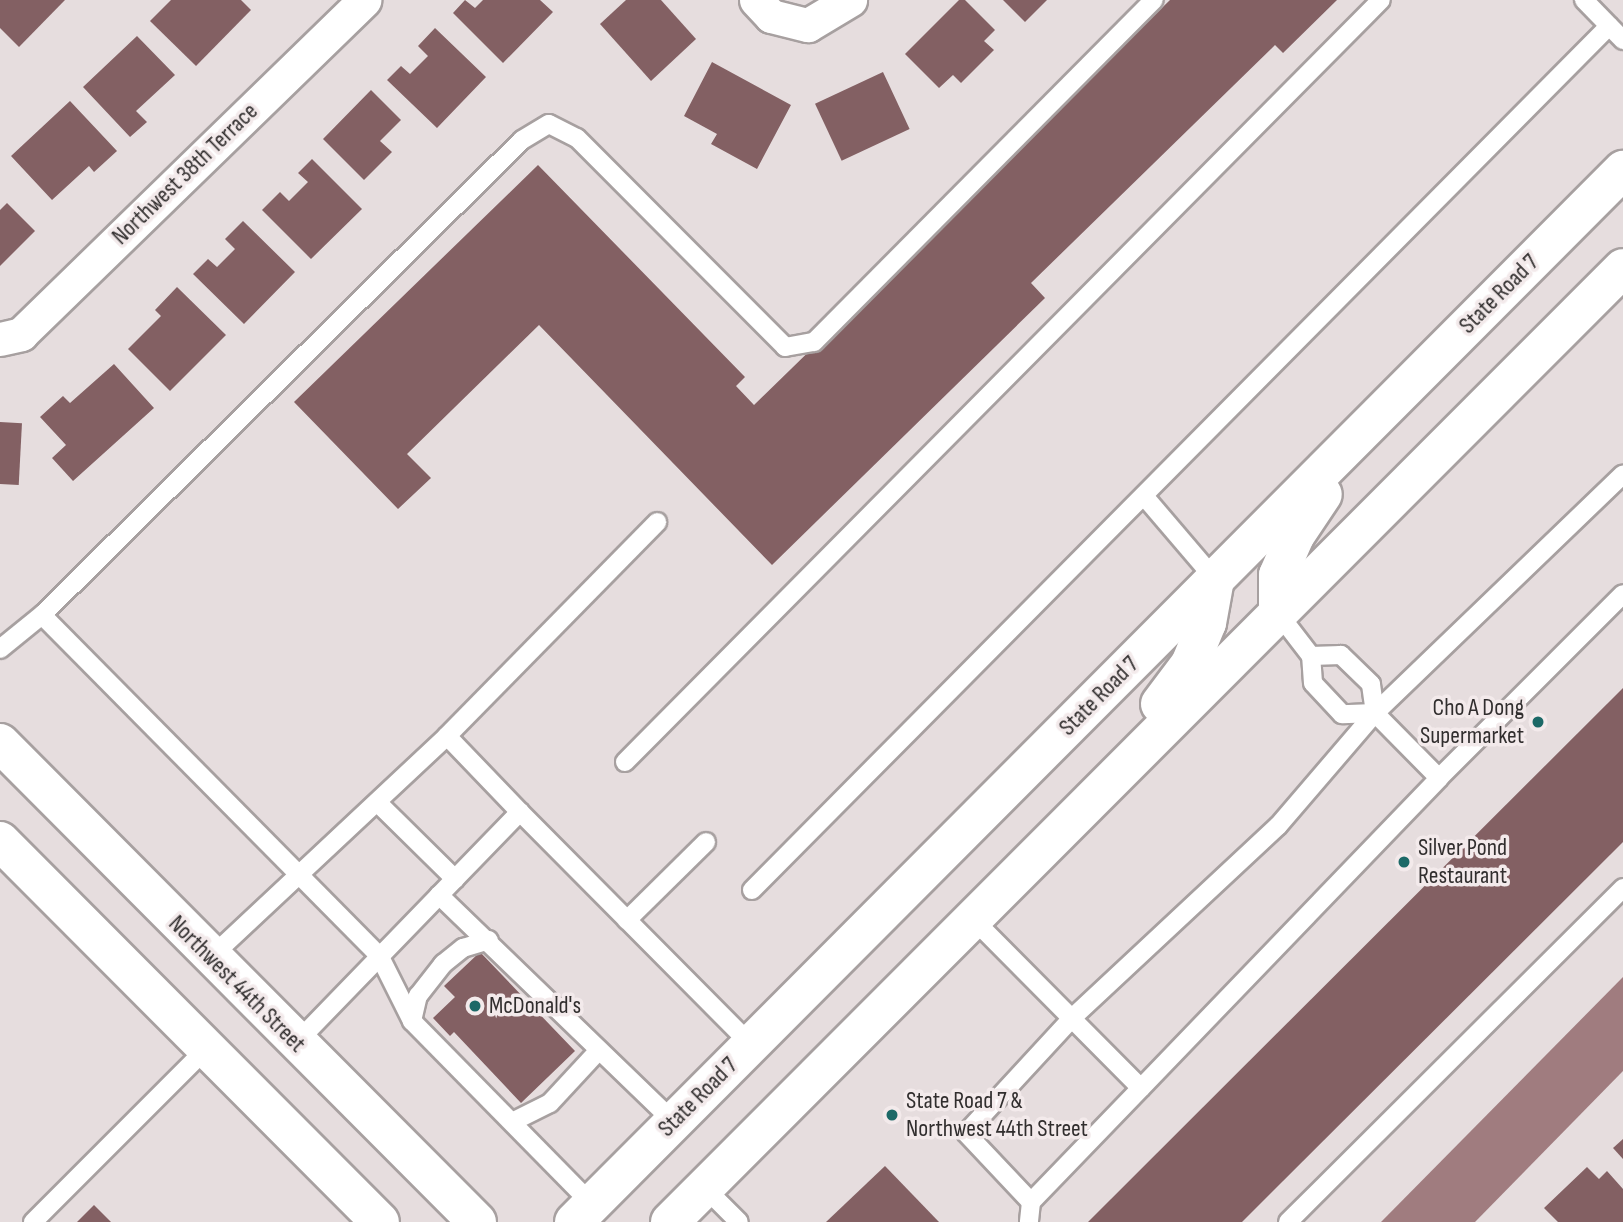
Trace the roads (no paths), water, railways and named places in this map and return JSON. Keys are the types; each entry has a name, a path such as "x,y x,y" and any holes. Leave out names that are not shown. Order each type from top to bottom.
{"main road":[{"name":"State Road 7","path":"583,1213 1623,170"},
{"path":"670,1222 1623,268"},
{"path":"1278,613 1278,575 1295,536 1369,424"},
{"path":"1075,817 1190,664 1207,623 1215,579"},
{"name":"Northwest 44th Street","path":"0,743 477,1222"},
{"path":"0,841 205,1050 380,1222"}],"street":[{"name":"Northwest 38th Terrace","path":"0,340 21,334 365,0"},
{"path":"756,0 771,16 808,25 850,0"}],"lane":[{"path":"0,649 42,615 522,139 549,124 577,138 785,346 814,342 1154,0"},
{"path":"625,762 1381,0"},
{"path":"1584,0 1623,40"},
{"path":"752,890 1609,26"},
{"path":"1031,1202 965,1133 1072,1018 1278,826 1375,713 1623,474"},
{"path":"1144,496 1215,579"},
{"path":"211,957 379,804 657,522"},
{"path":"1029,1222 1031,1202 1439,778 1623,594"},
{"path":"1278,613 1311,656 1313,683 1342,714 1375,713"},
{"path":"42,615 380,957 412,1021 512,1122 583,1213"},
{"path":"1311,656 1342,655 1371,684 1375,713 1439,778"},
{"path":"447,736 751,1045"},
{"path":"379,804 455,879"},
{"path":"296,1043 520,812"},
{"path":"627,920 706,842"},
{"path":"1288,1222 1623,888"},
{"path":"439,895 489,940 674,1122"},
{"path":"973,919 1141,1088"},
{"path":"412,1021 418,996 443,964 463,948 489,940"},
{"path":"33,1222 205,1050"},
{"path":"512,1122 550,1103 599,1050"},
{"path":"704,1187 739,1222"}],"place":[{"name":"Cho A Dong Supermarket","path":"1538,722"},
{"name":"Silver Pond Restaurant","path":"1404,862"},
{"name":"McDonald's","path":"475,1006"},
{"name":"State Road 7 & Northwest 44th Street","path":"892,1115"}]}
